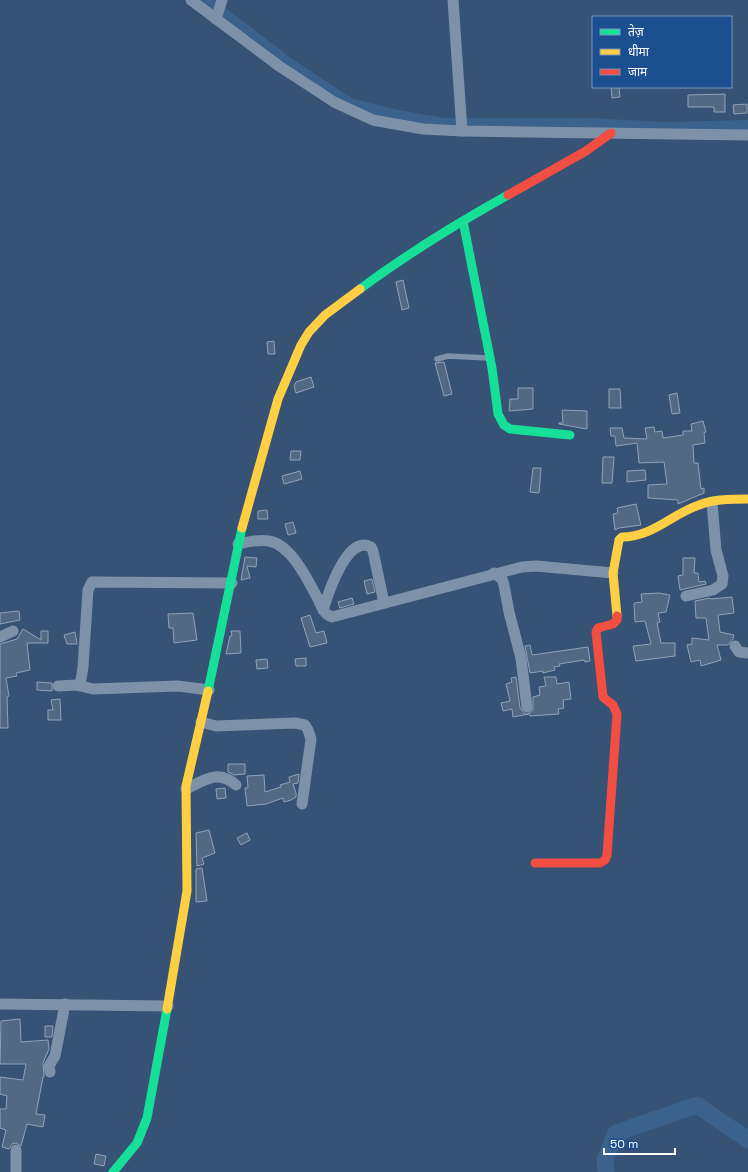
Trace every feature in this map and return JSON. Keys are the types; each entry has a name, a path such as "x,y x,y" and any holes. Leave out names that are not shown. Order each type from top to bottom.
{"street":[{"path":"191,0 220,9 279,66 334,102 373,120 423,129 462,125 611,134 748,135"},
{"path":"453,0 454,31 462,125"},
{"path":"113,1172 135,1148 148,1118 163,1005 187,891 188,851 186,789 201,722 203,688 232,583 238,544 280,395 298,351 309,332 325,315 401,259 463,221 581,154 611,134"},
{"path":"463,221 490,358 498,414 504,425 510,429 570,435"},
{"path":"535,863 600,863 605,860 607,855 617,714 613,705 603,697 596,632 598,628 613,624 616,620 613,573 617,543 622,537 627,538 642,534 707,502 748,499"},
{"path":"686,596 713,590 722,584 723,576 716,550 712,502"},
{"path":"238,544 259,540 278,543 286,549 299,566 323,610 328,616 337,617 510,568 536,566 613,573"},
{"path":"323,610 339,569 347,556 354,548 365,545 371,547 373,551 384,603"},
{"path":"494,573 502,580 504,585 509,612 521,658 527,707"},
{"path":"80,686 83,667 88,590 92,582 232,583"},
{"path":"0,637 13,631"},
{"path":"735,646 739,652 748,654"},
{"path":"58,686 80,686 93,689 178,686 203,688"},
{"path":"201,722 216,726 305,725 311,739 302,804"},
{"path":"186,789 218,776 229,778 236,785"},
{"path":"0,1004 163,1005"},
{"path":"50,1072 50,1066 57,1050 65,1004"},
{"path":"16,1150 16,1172"}],"lane":[{"path":"437,358 448,356 490,358"}],"building":[{"path":"611,88 619,88 620,97 612,98"},
{"path":"725,94 725,112 714,112 714,107 688,107 688,95"},
{"path":"747,104 747,113 734,114 733,105"},
{"path":"403,280 409,308 402,310 396,282"},
{"path":"274,341 275,354 268,354 267,342"},
{"path":"444,362 452,394 444,396 435,363"},
{"path":"311,377 314,387 296,393 294,386 296,382"},
{"path":"518,388 533,388 533,409 509,411 510,399 518,399"},
{"path":"609,389 620,389 621,408 609,408"},
{"path":"677,393 680,413 672,414 669,395"},
{"path":"562,410 587,411 587,429 559,424 563,423"},
{"path":"703,421 706,432 704,433 705,443 693,445 694,463 698,463 701,489 704,488 704,493 678,504 678,500 648,498 648,485 667,484 664,462 639,463 637,443 616,446 615,436 611,436 610,428 622,428 624,438 647,439 645,428 654,427 655,432 662,431 663,438 683,435 683,431 692,431 691,424"},
{"path":"291,451 301,451 300,460 290,460"},
{"path":"603,457 614,457 612,483 602,483"},
{"path":"533,468 541,468 539,493 530,492"},
{"path":"645,470 646,480 627,482 627,471"},
{"path":"300,471 302,479 284,484 282,476"},
{"path":"636,504 641,525 619,528 615,530 613,514 618,513 617,508"},
{"path":"267,510 268,519 258,519 258,511"},
{"path":"293,522 296,533 288,535 285,524"},
{"path":"245,557 257,558 256,567 247,566 250,578 241,580"},
{"path":"683,558 695,558 694,573 698,573 699,582 705,581 706,584 680,590 678,576 683,575"},
{"path":"372,579 375,592 367,594 364,581"},
{"path":"659,593 670,595 666,612 658,613 660,622 657,623 661,643 675,643 675,656 636,661 633,646 651,644 645,621 635,622 634,603 642,602 641,594"},
{"path":"732,597 734,613 718,615 720,632 734,635 733,639 728,645 717,645 721,660 701,666 700,660 691,662 687,645 692,644 692,638 709,640 706,618 696,618 695,601 710,598"},
{"path":"352,598 354,604 340,608 338,602"},
{"path":"19,611 20,620 0,624 0,613"},
{"path":"193,613 197,640 174,643 173,628 169,628 168,614"},
{"path":"310,615 316,633 324,631 327,643 310,647 301,618"},
{"path":"23,629 41,640 41,631 48,631 48,643 27,643 30,670 16,673 17,676 6,678 9,696 7,697 8,728 0,728 0,644 17,639"},
{"path":"231,631 240,631 241,653 226,654 230,636 232,636"},
{"path":"75,632 77,644 67,644 64,635"},
{"path":"530,645 532,655 588,647 590,661 585,662 584,660 559,664 560,666 554,667 555,670 543,673 543,671 530,673 525,646"},
{"path":"306,658 306,666 296,666 295,659"},
{"path":"267,659 268,668 257,669 256,660"},
{"path":"516,677 520,708 525,714 528,714 533,710 533,697 540,695 539,687 546,686 544,677 556,677 557,684 569,682 571,699 563,700 564,708 558,709 559,714 530,716 529,714 513,717 512,709 503,711 501,703 510,701 506,684 512,682 511,678"},
{"path":"37,682 52,683 52,691 37,690"},
{"path":"60,699 61,720 48,720 48,710 53,710 51,700"},
{"path":"228,764 245,764 245,774 234,775 228,772"},
{"path":"299,774 298,783 293,784 296,797 284,802 283,798 266,804 247,806 245,788 248,788 247,776 264,775 265,792 281,787 280,785 290,782 289,777"},
{"path":"225,788 226,798 217,799 216,789"},
{"path":"209,830 215,853 202,858 204,864 197,866 196,833"},
{"path":"247,833 250,840 241,845 237,838"},
{"path":"202,868 207,901 196,902 196,869"},
{"path":"20,1019 21,1042 48,1040 49,1049 43,1063 44,1077 36,1114 45,1115 43,1127 27,1124 21,1146 16,1143 12,1144 9,1149 2,1147 6,1130 0,1128 0,1109 6,1109 7,1096 0,1094 0,1077 23,1080 26,1064 0,1064 1,1021"},
{"path":"45,1026 53,1026 52,1037 45,1037"},
{"path":"96,1154 106,1156 104,1166 94,1164"}],"waterway":[{"path":"207,0 292,65 350,103 403,116 444,123 589,123 665,127 748,125"},
{"path":"606,1172 605,1160 616,1133 697,1105 748,1140"}],"traffic: fast":[{"path":"360,289 432,240 508,195"},
{"path":"463,221 492,368 498,414 504,425 510,429 570,435"},
{"path":"208,691 242,528"},
{"path":"113,1172 137,1143 147,1118 167,1009"}],"traffic: slow":[{"path":"242,528 278,399 301,345 309,332 325,315 360,289"},
{"path":"617,616 613,573 619,540 622,537 643,533 689,509 705,503 723,500 748,499"},
{"path":"167,1009 187,891 186,786 208,691"}],"traffic: jam":[{"path":"508,195 586,151 611,133"},
{"path":"535,863 600,863 605,860 607,855 617,714 613,705 603,697 596,632 598,628 613,624 617,620 617,616"}]}
